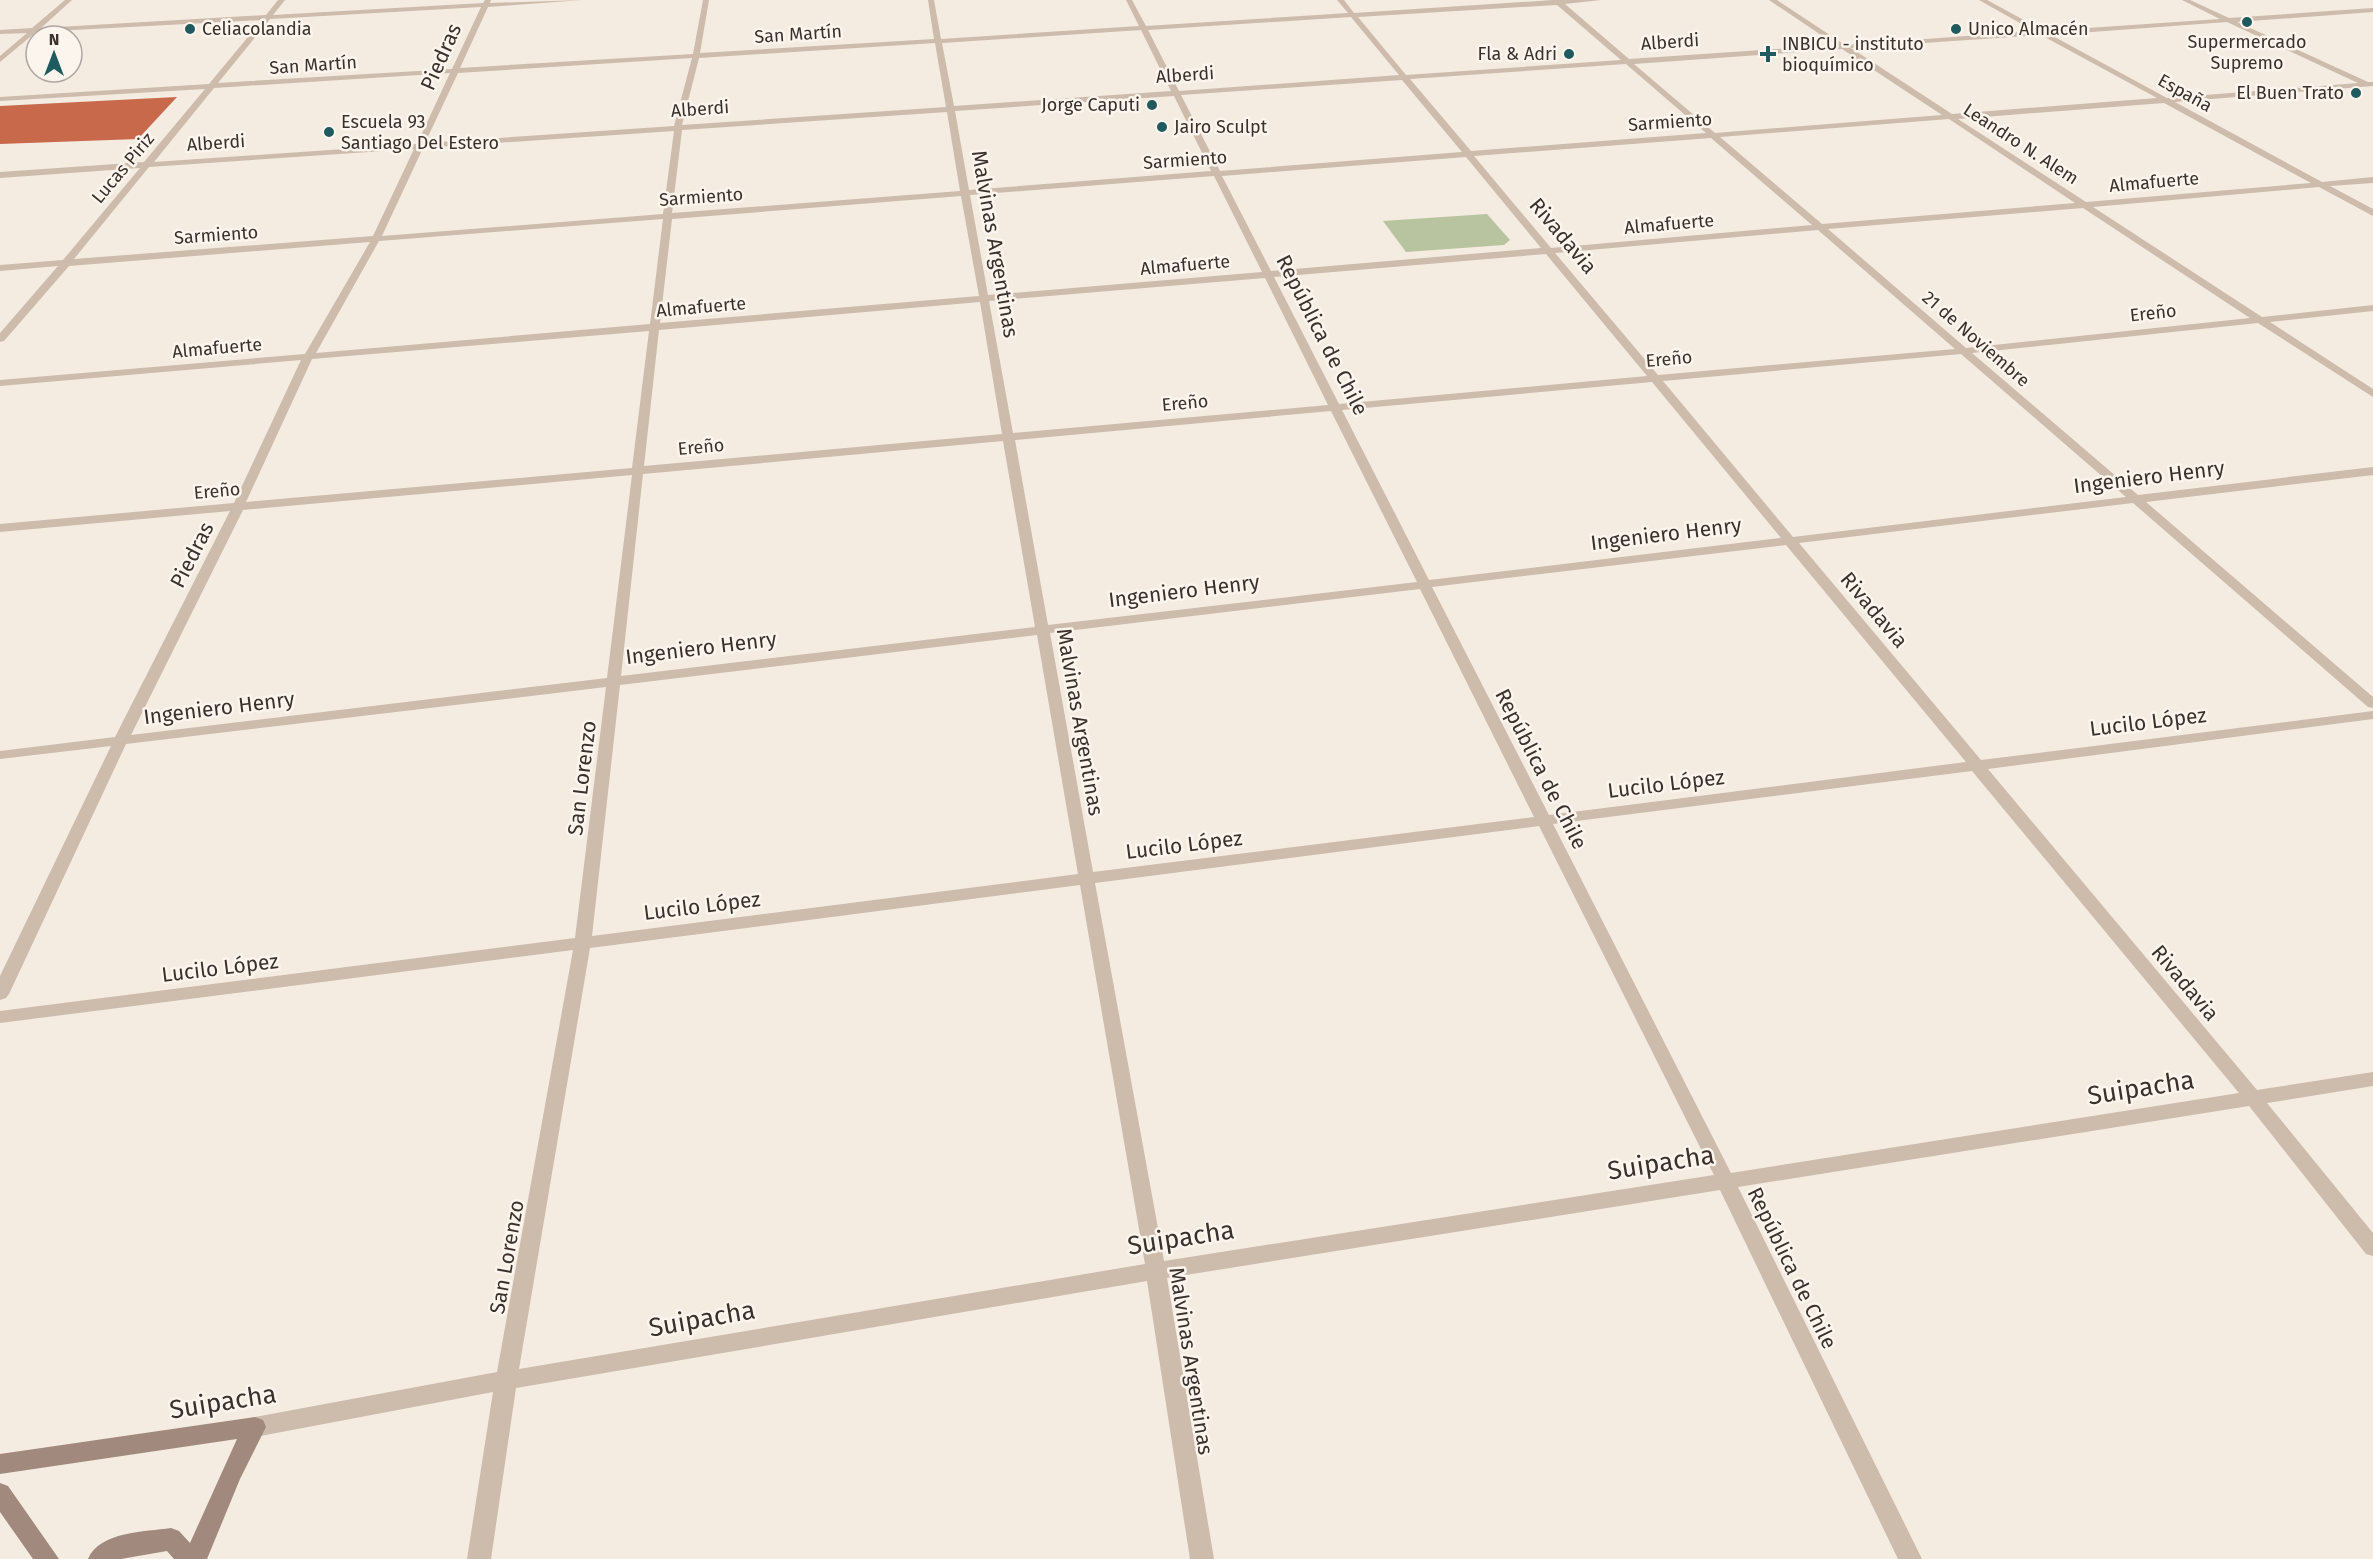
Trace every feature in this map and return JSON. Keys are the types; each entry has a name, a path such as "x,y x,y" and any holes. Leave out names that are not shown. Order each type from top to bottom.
{"main road":[{"name":"Suipacha","path":"0,1464 255,1427"},
{"path":"195,1559 231,1475 255,1427"},
{"path":"0,1493 47,1559"},
{"path":"100,1559 119,1547 171,1539 190,1559"}],"street":[{"path":"41,24 69,0"},
{"name":"Lucas Piriz","path":"0,339 66,263 282,0"},
{"path":"84,27 487,3 579,0"},
{"name":"San Lorenzo","path":"479,1559 506,1380 583,942 678,127 696,56 706,0"},
{"name":"Malvinas Argentinas","path":"931,0 1156,1271 1202,1559"},
{"name":"República de Chile","path":"1129,0 1726,1182 1910,1559"},
{"name":"Rivadavia","path":"1340,0 2254,1099 2373,1248"},
{"name":"San Martín","path":"0,99 1598,0"},
{"name":"Leandro N. Alem","path":"1772,0 2373,394"},
{"name":"España","path":"1982,0 2373,213"},
{"path":"2185,0 2371,85"},
{"name":"21 de Noviembre","path":"1558,1 2373,704"},
{"name":"Piedras","path":"0,994 120,741 238,507 308,357 376,239 487,3"},
{"name":"Alberdi","path":"0,175 2373,10"},
{"path":"0,32 24,31"},
{"path":"0,60 24,39"},
{"name":"Sarmiento","path":"0,268 2371,85"},
{"name":"Almafuerte","path":"0,383 2373,180"},
{"name":"Ereño","path":"0,528 1965,351 2373,308"},
{"name":"Ingeniero Henry","path":"0,755 2373,471"},
{"name":"Lucilo López","path":"0,1017 2373,715"},
{"name":"Suipacha","path":"255,1427 506,1380 1156,1271 2373,1079"}],"green space":[{"path":"1487,214 1510,240 1504,245 1406,252 1383,221"}],"building":[{"path":"177,97 138,139 0,144 0,106"}],"place":[{"name":"Supermercado Supremo","path":"2247,22"},
{"name":"Celiacolandia","path":"190,29"},
{"name":"Unico Almacén","path":"1956,29"},
{"name":"Fla & Adri","path":"1569,54"},
{"name":"INBICU - instituto bioquímico","path":"1768,54"},
{"name":"El Buen Trato","path":"2356,93"},
{"name":"Jorge Caputi","path":"1152,105"},
{"name":"Jairo Sculpt","path":"1162,127"},
{"name":"Escuela 93 Santiago Del Estero","path":"329,132"}]}
